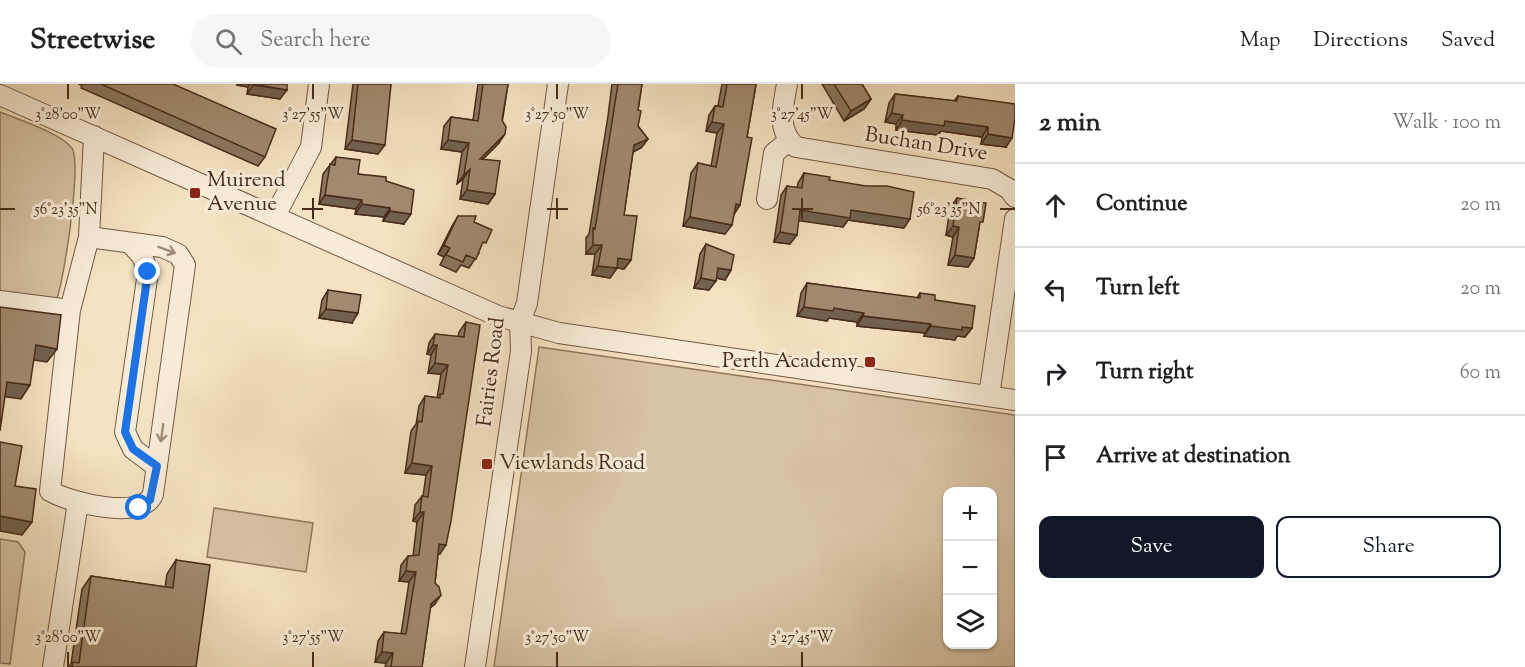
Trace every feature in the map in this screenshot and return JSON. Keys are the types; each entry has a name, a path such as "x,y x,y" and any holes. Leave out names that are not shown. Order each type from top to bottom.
{"street":[{"path":"275,216 311,147 319,84"},
{"name":"Fairies Road","path":"475,667 521,351 520,322 526,303 558,84"},
{"path":"767,199 774,153 789,141 783,131 782,115 787,84"},
{"path":"0,95 498,316 560,333 1015,400"},
{"path":"89,237 170,249 178,254 185,265 157,466 150,500 139,508 130,509 78,502 50,491 70,310 89,237 94,136"},
{"name":"Buchan Drive","path":"789,141 803,149 992,180 1013,189"},
{"path":"989,396 1015,219"},
{"path":"130,243 142,256 148,272 125,432 133,449 157,466"},
{"path":"0,301 70,310"},
{"path":"53,667 78,502"}],"shaded area":[{"path":"0,112 57,136 71,147 74,156 74,195 64,268 57,298 0,292"},
{"path":"539,347 1015,415 1015,667 494,667"},
{"path":"214,508 313,523 306,572 207,557"},
{"path":"0,539 18,542 25,552 10,664 0,663"}],"building":[{"path":"101,84 173,84 276,129 265,157"},
{"path":"253,84 287,84 287,90"},
{"path":"358,84 391,84 385,145 352,140"},
{"path":"483,84 508,84 502,120 506,127 505,134 480,159 500,161 495,194 467,190 470,169 464,175 469,143 448,140 451,117 478,121"},
{"path":"618,84 642,84 638,126 648,139 634,145 624,215 637,216 631,260 618,258 617,268 598,266 602,245 593,245 593,228 595,229"},
{"path":"727,84 756,84 747,137 752,138 740,205 736,204 732,225 690,217 698,163 716,167 724,124 712,122 715,106 723,107"},
{"path":"834,84 862,84 871,99 851,111"},
{"path":"895,94 957,101 958,96 1015,104 1012,138 988,134 988,127 945,121 944,126 902,120 903,115 892,113"},
{"path":"336,157 360,160 358,174 386,177 386,181 414,190 411,214 362,204 362,200 325,195 330,164 335,165"},
{"path":"804,173 830,177 829,180 866,186 887,186 914,192 910,219 851,210 850,218 800,210 797,235 780,232 787,186 802,188"},
{"path":"957,198 986,203 983,222 980,222 974,258 955,255 959,227 953,226"},
{"path":"458,216 476,216 474,222 492,230 486,243 483,242 476,259 466,255 463,262 446,255 450,248 444,245"},
{"path":"706,244 734,255 731,270 718,268 716,281 701,278"},
{"path":"807,283 920,298 920,293 935,295 935,300 975,306 972,328 962,327 962,330 863,316 864,313 834,308 833,311 804,307"},
{"path":"328,290 361,295 358,313 326,309"},
{"path":"0,307 61,315 57,349 36,345 30,385 7,382 0,431"},
{"path":"466,322 480,325 451,521 446,545 439,544 435,583 441,595 431,604 422,667 391,667 393,653 382,652 384,632 406,634 416,572 406,571 408,556 419,555 424,512 420,512 422,496 428,497 432,466 412,463 418,421 422,422 425,396 440,398 440,394 443,394 448,365 435,363 437,345 433,345 435,334 464,337"},
{"path":"0,442 22,446 15,486 36,489 32,522 0,516"},
{"path":"176,560 210,565 196,667 72,667 73,662 79,663 91,576 173,588"}],"place":[{"name":"Muirend Avenue","path":"195,193"},
{"name":"Perth Academy","path":"870,362"},
{"name":"Viewlands Road","path":"487,464"}],"route":[{"path":"139,508 147,504 153,494 157,466 133,449 125,432 148,272"}]}
